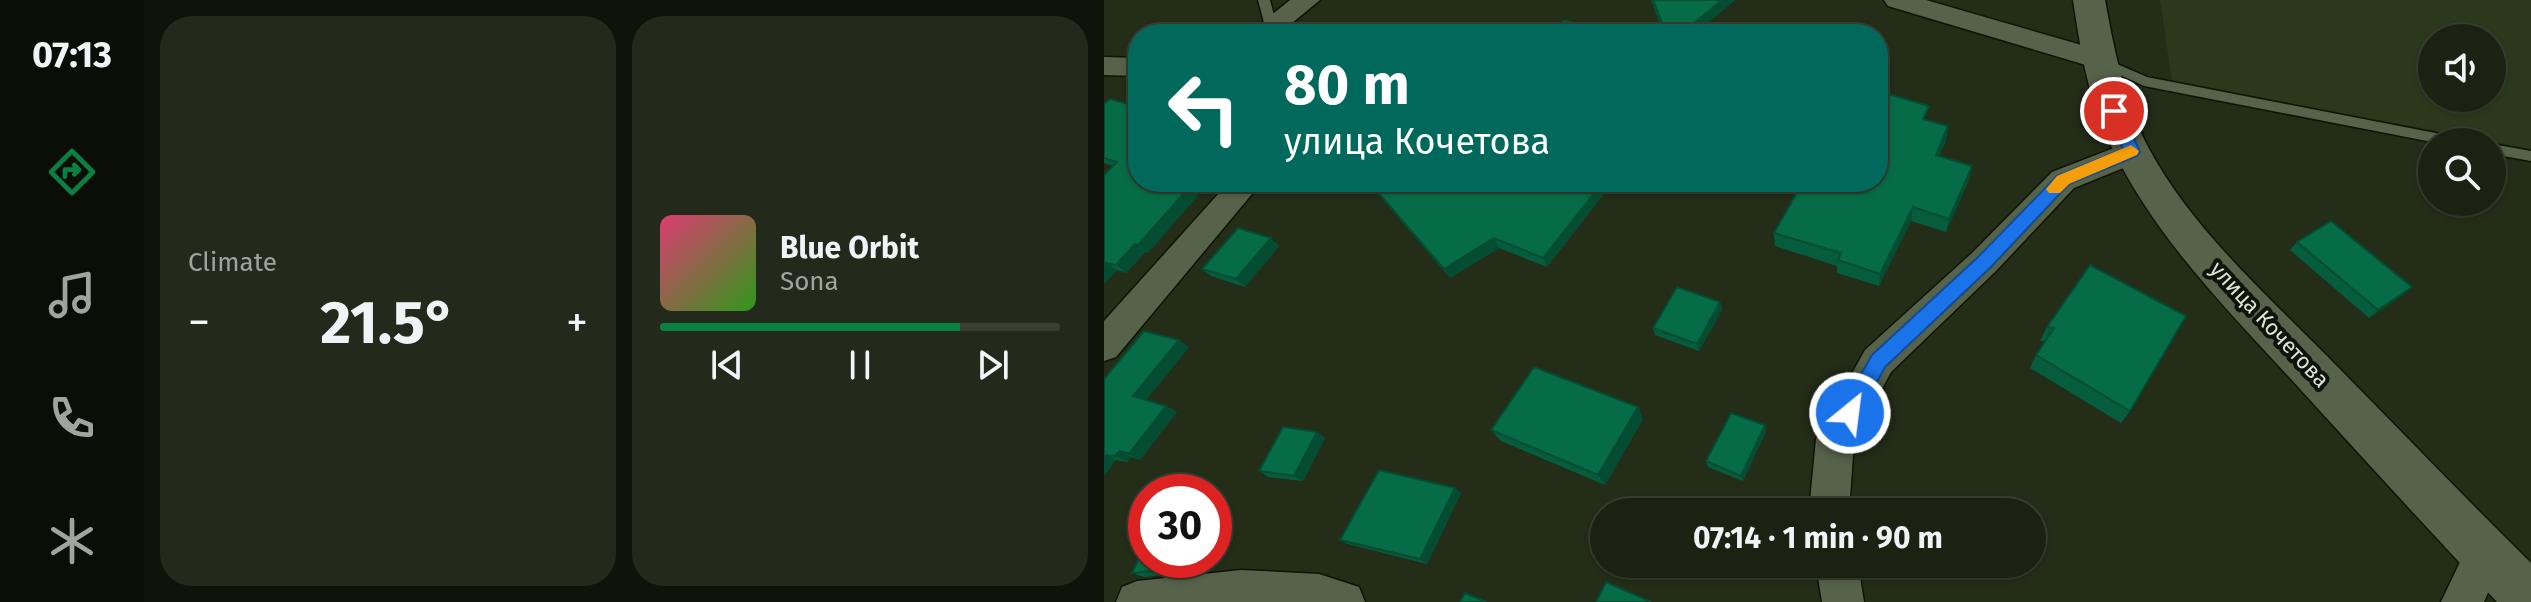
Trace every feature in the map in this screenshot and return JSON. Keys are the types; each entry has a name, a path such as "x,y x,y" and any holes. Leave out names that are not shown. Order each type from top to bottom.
{"street":[{"path":"1278,24 1307,0"},
{"path":"1897,0 2099,60"},
{"name":"улица Кочетова","path":"2089,0 2099,60 2114,111 2132,152 2169,212 2245,300 2531,600"},
{"path":"1104,66 1128,67"},
{"path":"1830,498 1835,439 1878,361 1984,262 2063,180 2132,152"},
{"path":"1104,346 1238,192"},
{"path":"2462,602 2485,553"},
{"path":"1839,578 1843,602"},
{"path":"1137,602 1257,590 1300,592 1344,602"}],"lane":[{"path":"1264,0 1268,24"},
{"path":"2099,60 2144,81 2418,135"},
{"path":"2506,152 2531,156"}],"shaded area":[{"path":"2160,0 2531,0 2531,149 2506,144 2506,128 2420,128 2172,81"}],"building":[{"path":"1653,0 1722,0 1693,24 1662,24"},
{"path":"1888,94 1929,106 1923,119 1948,126 1936,155 1972,166 1949,219 1913,207 1880,274 1838,260 1841,253 1774,233 1797,192 1888,192"},
{"path":"1110,99 1128,104 1128,192 1185,192 1116,265 1104,265 1104,175 1117,162 1104,158 1104,104"},
{"path":"1378,192 1595,192 1543,258 1494,238 1444,269"},
{"path":"2331,221 2412,287 2378,310 2297,242"},
{"path":"1238,228 1271,238 1236,279 1202,269"},
{"path":"2090,265 2186,316 2130,411 2036,355 2054,328 2047,327"},
{"path":"1677,287 1720,302 1697,344 1653,328"},
{"path":"1144,331 1179,340 1133,396 1166,406 1129,454 1120,451 1115,456 1104,455 1104,379"},
{"path":"1534,367 1638,407 1598,475 1491,430"},
{"path":"1731,413 1765,425 1741,476 1706,461"},
{"path":"1283,427 1317,432 1294,476 1259,471"},
{"path":"1379,470 1455,488 1420,559 1340,540"},
{"path":"1606,582 1651,602 1596,602"},
{"path":"1465,593 1486,602 1460,602"}],"slow traffic":[{"path":"2055,189 2063,180 2131,151"}],"route":[{"path":"1850,413 1878,361 1984,262 2063,180 2132,152 2114,111"}]}
